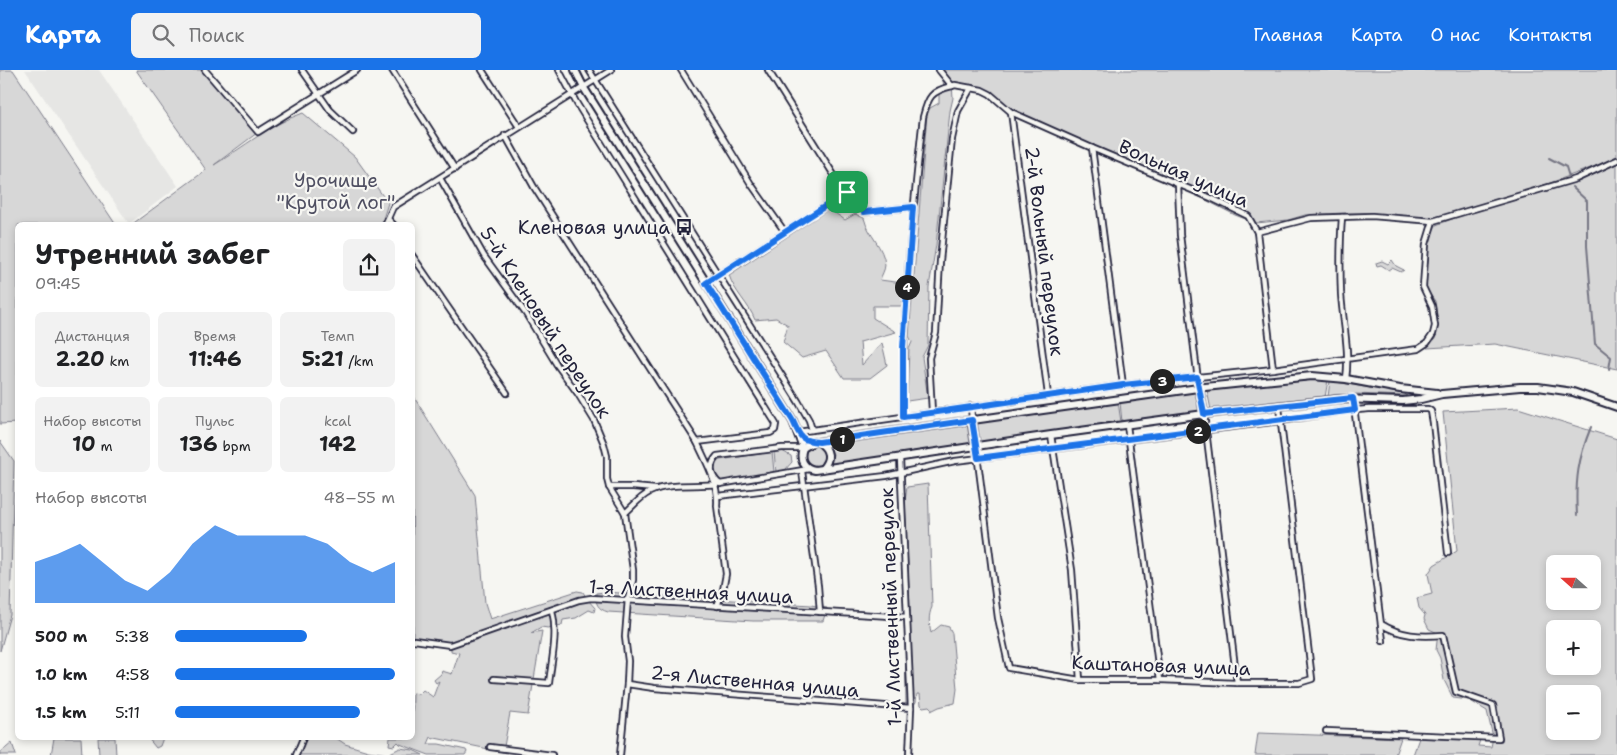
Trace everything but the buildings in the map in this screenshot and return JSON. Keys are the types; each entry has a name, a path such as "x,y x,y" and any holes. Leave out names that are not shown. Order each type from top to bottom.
{"main road":[{"path":"574,70 793,421 803,448 801,456 803,464 809,469 816,470 1127,424 1353,398 1389,401 1410,400 1442,394 1538,387 1573,392 1617,407"},
{"path":"803,448 816,442 1199,388 1312,376 1346,379 1442,394"},
{"path":"1199,388 1204,414"},
{"path":"1410,390 1414,395 1410,400"},
{"path":"972,420 976,446"},
{"path":"798,432 803,439 826,447 829,455 828,463 822,469"}],"street":[{"path":"205,70 258,132 357,70"},
{"path":"302,70 330,110 353,132"},
{"path":"392,70 455,169"},
{"path":"482,70 519,128"},
{"path":"559,70 572,96 776,424 774,430 770,433 697,442"},
{"path":"590,70 798,401 809,420 812,430"},
{"path":"386,222 393,207 611,70"},
{"path":"681,70 751,184 785,232"},
{"path":"768,70 839,183 864,212 913,207"},
{"path":"903,417 903,348 913,207 925,106 932,94 939,89 952,86 939,70"},
{"name":"Вольная улица","path":"952,86 982,90 990,94 1011,112 1248,216 1257,232 1298,221 1342,217 1372,216 1432,221"},
{"path":"932,412 929,358 936,334 940,260 952,139 958,112 971,88"},
{"name":"2-й Вольный переулок","path":"1011,112 1048,395"},
{"path":"505,135 534,187 697,442 718,484 717,506 726,574 717,606"},
{"path":"1092,148 1123,385"},
{"path":"798,432 1048,395 1273,369 1418,349 1427,344 1433,334 1434,326 1432,306 1423,287 1426,244 1432,221 1576,179 1617,160"},
{"name":"5-й Кленовый переулок","path":"440,178 484,256 526,314 594,420 608,456 607,480 609,487 625,513"},
{"path":"1178,184 1180,235 1199,388"},
{"path":"706,283 847,192"},
{"path":"1342,217 1340,248 1341,294 1348,358 1346,379"},
{"path":"388,219 391,222"},
{"path":"1257,232 1273,369"},
{"path":"415,259 506,393"},
{"path":"1353,398 1384,641"},
{"path":"971,406 972,420"},
{"path":"1279,407 1280,421"},
{"path":"718,496 901,473 978,458 1355,410 1428,409 1430,411 1448,553"},
{"path":"1204,414 1237,683"},
{"name":"Каштановая улица","path":"978,458 998,618 1009,668 1080,680 1299,683 1312,679 1280,421"},
{"path":"1127,424 1160,680"},
{"path":"1051,435 1072,570 1080,680"},
{"path":"976,446 978,458"},
{"path":"718,484 711,472 712,462 717,456 782,448 803,448"},
{"name":"1-й Лиственный переулок","path":"900,458 911,708 908,755"},
{"path":"620,755 628,661 625,637 628,599 633,580 625,513 648,493 656,489 718,484 809,469"},
{"path":"802,471 820,612"},
{"path":"609,487 656,489"},
{"name":"1-я Лиственная улица","path":"415,640 450,645 579,600 591,598 907,617"},
{"path":"494,678 550,683 555,634 552,610"},
{"path":"1326,731 1499,738 1493,705 1456,692 1443,635 1424,637 1406,634 1391,630 1381,624"},
{"name":"2-я Лиственная улица","path":"627,684 654,688 911,708"},
{"path":"296,755 302,740"},
{"path":"490,747 552,755"}],"shaded area":[{"path":"25,70 99,70 178,186 132,222 128,222"}],"green space":[{"path":"0,70 13,70 114,222 15,222 15,423 0,424"},
{"name":"Урочище \"Крутой лог\"","path":"136,70 204,70 257,133 214,165 268,130 303,113 355,157 388,203 382,222 135,222 206,170"},
{"path":"940,70 1617,70 1617,158 1534,189 1435,218 1426,219 1372,213 1343,213 1305,215 1288,220 1256,223 1235,215 1168,178 1013,110 990,91 952,83 953,98 936,245 929,287 928,345 922,357 928,398 907,401 909,349 912,342 909,336 927,114 930,108 939,103 939,92 945,89"},
{"path":"1617,162 1617,369 1495,344 1427,348 1435,339 1438,326 1435,301 1426,289 1429,240 1436,225 1471,212 1579,180"},
{"path":"829,209 845,220 855,214 864,218 884,259 885,267 880,280 903,283 903,306 873,306 873,318 896,332 860,342 862,365 882,343 887,365 870,378 844,378 826,351 802,358 783,342 788,325 776,318 755,320 734,287 729,275"},
{"path":"1392,260 1396,266 1404,270 1401,272 1392,268 1389,270 1381,265 1377,266 1376,263 1382,261 1388,264"},
{"path":"1328,380 1325,397 1211,410 1207,390"},
{"path":"1330,381 1405,394 1407,396 1355,394 1328,397"},
{"path":"1195,392 1200,408 1197,412 1122,422 1120,402"},
{"path":"415,399 475,495 485,603 490,619 577,591 583,592 586,597 456,642 448,643 415,639"},
{"path":"1118,402 1121,422 982,442 978,439 976,426 979,422"},
{"path":"1518,408 1617,439 1617,755 1413,755 1419,738 1480,740 1478,746 1491,747 1493,737 1487,711 1469,700 1453,698 1444,680 1440,658 1436,650 1438,633 1429,629 1424,619 1425,615 1419,608 1417,598 1432,594 1428,574 1434,565 1457,551 1443,412"},
{"path":"967,424 970,444 831,464 833,454 828,444"},
{"path":"0,441 14,461 10,615 0,651"},
{"path":"815,446 822,449 825,456 822,463 815,466 808,463 805,456 808,449"},
{"path":"782,451 791,456 792,462 785,470 776,472 774,452"},
{"path":"772,452 774,472 721,481 714,471 715,463 720,460"},
{"path":"928,484 932,607 929,617 930,626 931,633 941,625 949,627 952,633 957,689 955,703 931,711 932,709 929,706 923,707 921,705 920,694 917,694 916,702 910,710 906,706 905,627 909,620 910,612 905,501 907,487"},
{"path":"596,593 811,605 827,608 823,621 753,621 608,612 598,606 596,600"},
{"path":"588,600 595,608 594,612 589,610 576,618 563,620 562,625 548,628 541,627 531,633 542,631 528,715 510,713 503,752 433,739 431,737 428,744 439,744 466,750 467,752 465,755 429,755 398,742 394,746 389,745 390,740 415,740 415,693 419,694 423,690 433,697 439,681 436,683 434,680 442,671 452,674 459,653 451,651 451,646"},
{"path":"1258,733 1401,738 1395,755 1255,755"},
{"path":"54,740 81,740 82,755 51,755"},
{"path":"98,740 115,740 116,755 99,755"},
{"path":"150,740 162,740 160,746 156,748"},
{"path":"305,740 339,740 345,744 368,751 388,754 400,748 413,750 423,755 299,755"},
{"path":"12,743 16,755 0,755 0,753"}],"waterway":[{"path":"1549,158 1566,167 1569,177"},
{"path":"1572,187 1587,201 1587,246 1595,344 1611,357 1609,369"},
{"path":"1577,515 1578,470 1591,427"}],"place":[{"name":"Кленовая улица","path":"684,227"}],"route":[{"path":"847,192 864,212 913,207 903,348 903,417 1123,385 1197,377 1204,414 1353,398 1355,410 978,458 972,420 808,442 799,436 793,421 706,283 847,192"}]}
